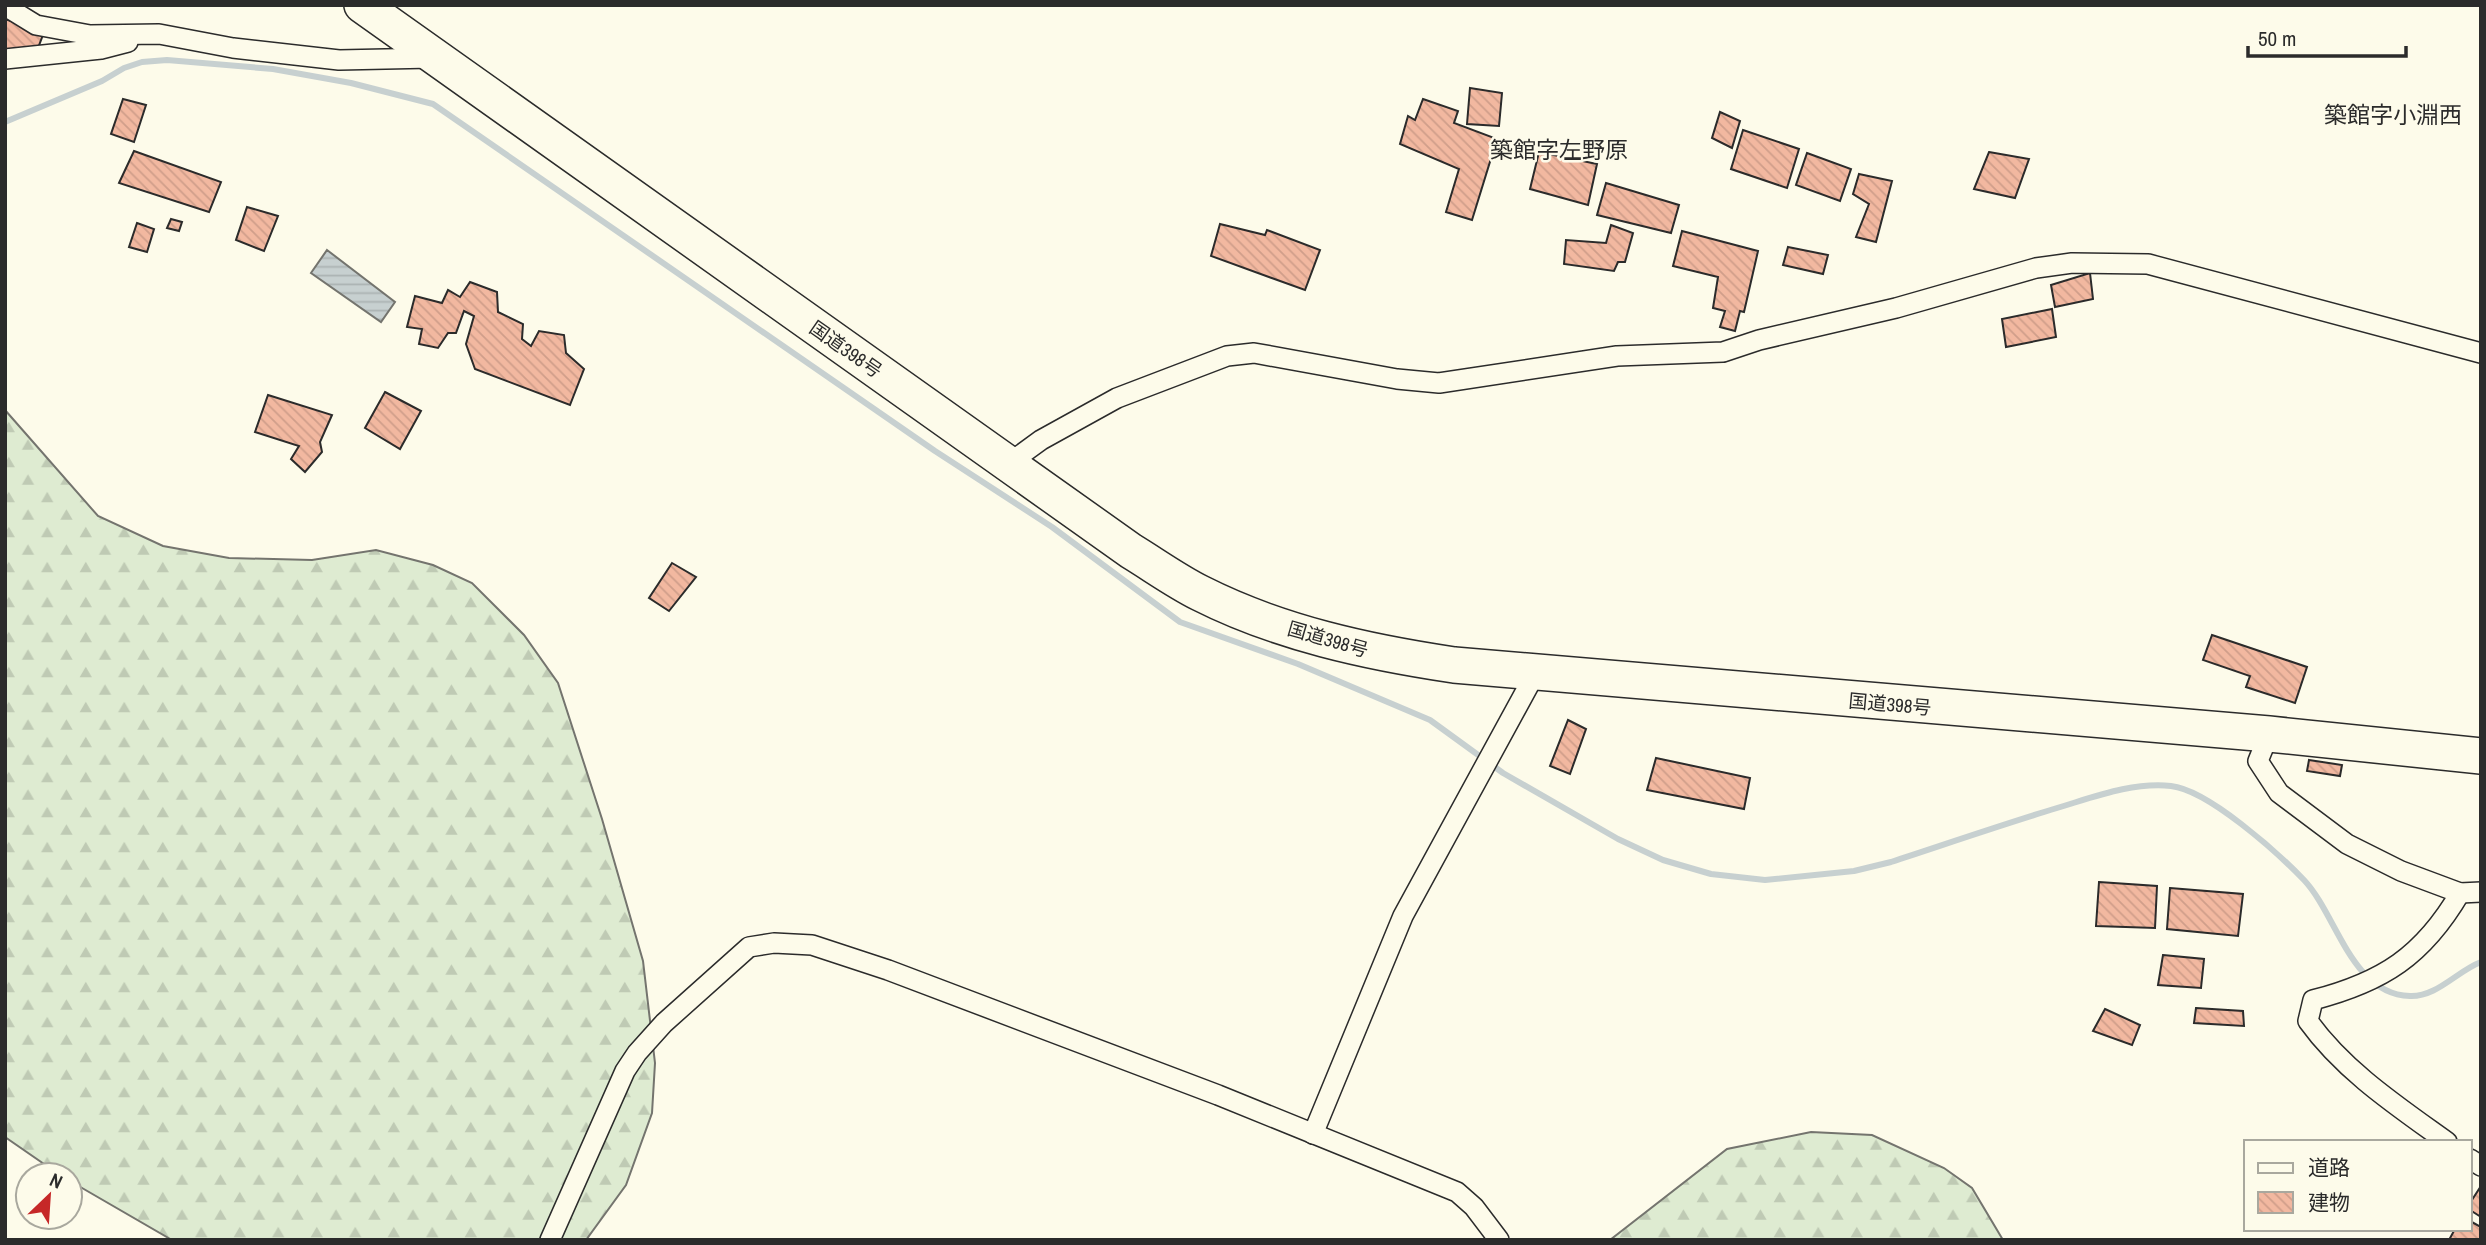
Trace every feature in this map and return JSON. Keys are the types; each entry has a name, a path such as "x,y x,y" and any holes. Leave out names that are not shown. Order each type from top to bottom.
{"highway":[{"name":"国道398号","path":"362,5 1131,551 1200,593 1322,640 1381,655 1535,674 2269,734 2481,756"}],"street":[{"path":"5,6 36,25 90,36 159,34 233,48 339,60 436,57"},
{"path":"5,59 101,49 159,34"},
{"path":"1009,464 1041,440 1117,398 1227,356 1254,353 1397,379 1438,383 1617,356 1723,352 1759,340 1896,308 2036,268 2072,263 2148,264 2481,353"},
{"path":"1313,1134 1404,916 1535,674"},
{"path":"2269,734 2258,761 2279,793 2347,844 2401,871 2460,894 2481,892"},
{"path":"2444,1140 2378,1093 2320,1038 2308,1021 2313,1000 2357,985 2400,965 2440,927 2460,894"},
{"path":"550,1240 625,1071 637,1053 664,1023 749,947 774,943 812,945 888,970 1457,1192 1474,1207 1499,1240"}],"green space":[{"path":"5,410 98,516 163,546 229,558 312,560 376,550 433,565 472,583 524,635 558,683 602,819 643,961 655,1063 652,1113 626,1185 586,1240 172,1240 84,1189 84,1161 40,1161 5,1137"},
{"path":"1811,1132 1872,1135 1944,1168 1972,1188 2003,1240 1610,1240 1727,1149"}],"shaded area":[{"path":"327,250 395,302 381,322 311,273"}],"building":[{"path":"5,19 44,32 38,48 5,52"},
{"path":"1470,88 1502,93 1499,126 1467,124"},
{"path":"123,99 146,105 134,142 111,134"},
{"path":"1423,99 1458,111 1454,123 1497,139 1472,220 1446,212 1459,169 1400,144 1408,116 1415,120"},
{"path":"1720,112 1740,121 1732,148 1712,138"},
{"path":"1743,130 1799,149 1787,188 1731,169"},
{"path":"134,151 221,182 209,212 119,183"},
{"path":"1539,152 1597,164 1588,205 1530,189"},
{"path":"1989,152 2029,159 2015,198 1974,189"},
{"path":"1807,153 1851,169 1840,201 1796,185"},
{"path":"1859,174 1892,181 1876,242 1856,237 1869,204 1853,194"},
{"path":"1606,183 1679,205 1671,233 1597,215"},
{"path":"247,207 278,216 264,251 236,240"},
{"path":"171,219 182,222 179,231 167,228"},
{"path":"137,223 154,229 147,252 129,247"},
{"path":"1220,224 1265,235 1267,230 1320,250 1305,290 1211,256"},
{"path":"1611,225 1633,233 1625,262 1618,262 1614,271 1564,264 1566,240 1606,243"},
{"path":"1682,231 1758,251 1744,312 1740,311 1735,331 1720,327 1725,311 1713,308 1718,277 1673,266"},
{"path":"1788,247 1828,255 1823,274 1783,265"},
{"path":"2090,273 2093,299 2055,307 2051,285"},
{"path":"470,282 497,292 498,312 523,324 522,339 531,346 539,331 564,335 566,353 584,369 570,405 475,369 466,344 474,316 464,311 456,333 448,333 438,348 419,344 422,329 407,327 415,296 442,303 448,290 460,297"},
{"path":"2052,309 2056,337 2006,347 2002,319"},
{"path":"385,392 421,411 400,449 365,428"},
{"path":"268,395 332,415 320,442 322,452 305,472 291,459 299,446 255,432"},
{"path":"672,563 696,577 669,611 649,598"},
{"path":"2212,635 2307,667 2295,703 2246,687 2250,676 2203,660"},
{"path":"1568,720 1586,729 1570,774 1550,766"},
{"path":"1656,758 1750,778 1744,809 1647,790"},
{"path":"2309,760 2342,765 2340,776 2307,771"},
{"path":"2099,882 2157,886 2155,928 2096,926"},
{"path":"2170,888 2243,894 2238,936 2167,929"},
{"path":"2163,955 2204,959 2201,988 2158,985"},
{"path":"2196,1008 2243,1011 2244,1026 2194,1023"},
{"path":"2105,1009 2140,1025 2132,1045 2093,1031"},
{"path":"2481,1186 2481,1217 2472,1211 2472,1200"},
{"path":"2472,1222 2481,1227 2481,1240 2449,1240 2454,1231 2472,1231"}],"waterway":[{"path":"5,122 102,81 124,68 142,62 167,60 273,69 351,83 433,104 935,451 1052,527 1180,622 1298,664 1430,720 1503,773 1618,839 1663,860 1711,874 1765,880 1854,871 1891,862 2099,795 2142,786 2171,786 2204,798 2222,810 2292,868 2316,895 2359,968 2373,982 2390,992 2420,995 2438,988 2481,962"}],"district":[{"name":"築館字小淵西","path":"2393,115"},
{"name":"築館字左野原","path":"1559,150"}]}
